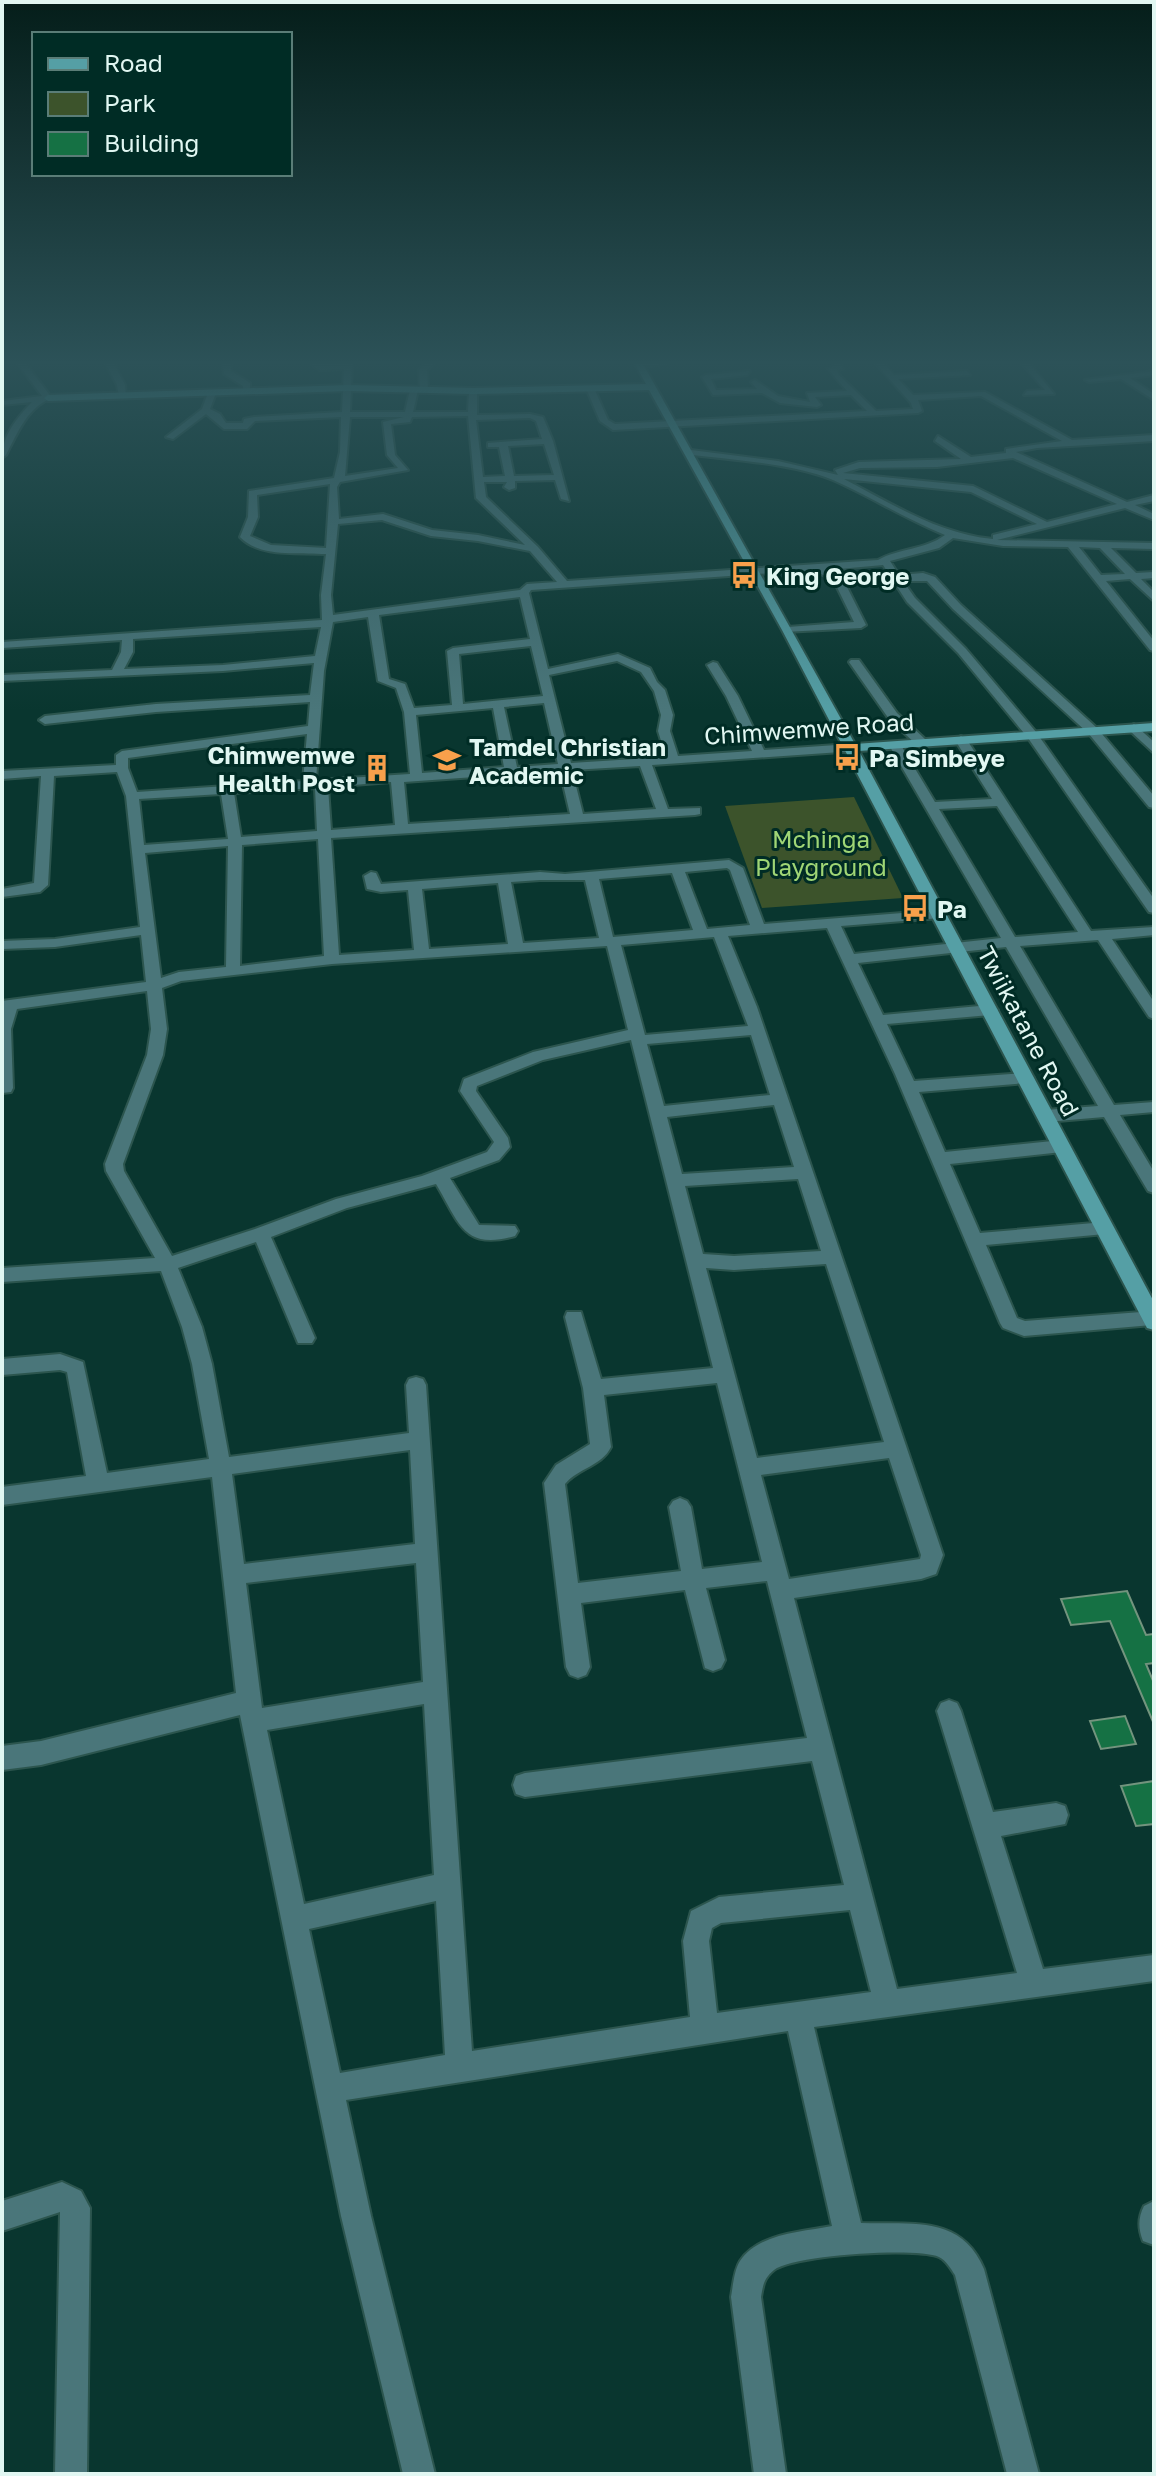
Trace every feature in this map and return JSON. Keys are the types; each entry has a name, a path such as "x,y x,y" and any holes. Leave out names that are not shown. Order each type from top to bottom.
{"street":[{"path":"330,551 259,547 245,537 253,517 253,492 333,480"},
{"path":"332,960 325,834 315,783 315,729 320,659 328,621 334,522 332,490 337,480"},
{"path":"478,480 487,506 535,549 564,584"},
{"path":"478,485 510,487 511,480"},
{"path":"561,480 566,499"},
{"name":"Twiikatane Road","path":"702,480 788,630 1153,1320"},
{"path":"841,480 950,536 978,542 1154,546"},
{"path":"875,480 973,489 1044,524"},
{"path":"1069,480 1154,517"},
{"path":"978,542 1154,498"},
{"path":"334,522 383,517 429,533 535,549"},
{"path":"578,820 524,593 528,586 886,562 892,556 936,546 950,536"},
{"path":"1071,544 1154,648"},
{"path":"1103,545 1154,598"},
{"path":"886,562 911,600 962,651 1032,735 1154,909"},
{"path":"788,630 861,625 838,579 816,567"},
{"path":"1098,578 1154,575"},
{"path":"896,578 923,576 931,579 957,607 1093,731 1154,804"},
{"path":"2,645 328,621 524,593"},
{"path":"373,614 384,681 401,686 410,712 416,776"},
{"path":"117,671 127,652 128,636"},
{"path":"458,707 453,651 536,642"},
{"path":"543,673 618,657 646,670 652,684 659,690 667,715 664,731 673,759"},
{"path":"2,678 223,668 320,659"},
{"path":"855,662 877,697 899,723 922,743"},
{"path":"713,665 760,754"},
{"path":"45,720 162,707 317,698"},
{"path":"410,712 549,699"},
{"path":"498,704 511,769"},
{"name":"Chimwemwe Road","path":"132,796 1154,727"},
{"path":"1134,728 1154,749"},
{"path":"315,729 122,755 122,768 132,796 155,985 158,1042 114,1164 167,1264 192,1327 221,1467 251,1711 356,2216 419,2474"},
{"path":"961,740 1094,935 1154,1014"},
{"path":"895,745 1154,1187"},
{"path":"644,761 663,812"},
{"path":"2,775 122,768"},
{"path":"2,893 35,889 41,885 48,772"},
{"path":"397,777 402,828"},
{"path":"227,789 235,842 233,970"},
{"path":"929,806 1002,802"},
{"path":"138,850 402,828 695,811"},
{"path":"371,876 372,886 376,887 415,887 725,864 735,866 759,929"},
{"path":"569,1594 693,1579 778,1580 928,1567 932,1555 756,1030 677,868"},
{"path":"591,876 676,1180 887,2003"},
{"path":"504,879 516,946"},
{"path":"415,887 422,953"},
{"path":"5,1088 3,1029 6,1006 155,985 179,977 332,960 940,914"},
{"path":"832,923 908,1087 1008,1320 1014,1327 1024,1329 1153,1320"},
{"path":"2,945 55,943 148,930"},
{"path":"849,959 1154,931"},
{"path":"878,1020 990,1010"},
{"path":"4,1278 167,1264 261,1234 327,1208 440,1176 493,1156 502,1147 500,1137 468,1091 470,1083 539,1056 638,1036 756,1030"},
{"path":"908,1087 1026,1078"},
{"path":"658,1112 779,1099"},
{"path":"1046,1116 1154,1107"},
{"path":"939,1159 1062,1146"},
{"path":"676,1180 804,1172"},
{"path":"440,1176 473,1230 482,1234 509,1231"},
{"path":"973,1240 1105,1228"},
{"path":"261,1234 305,1338"},
{"path":"696,1260 734,1263 832,1257"},
{"path":"574,1317 593,1388 601,1447 591,1456 561,1471 554,1483 578,1667"},
{"path":"2,1367 60,1362 76,1367 98,1483"},
{"path":"593,1388 726,1374"},
{"path":"416,1385 459,2065"},
{"path":"2,1496 420,1440"},
{"path":"750,1468 895,1449"},
{"path":"680,1507 693,1579 713,1660"},
{"path":"234,1575 428,1552"},
{"path":"2,1758 251,1711 436,1691"},
{"path":"949,1711 1034,1984"},
{"path":"525,1785 820,1748"},
{"path":"985,1826 1056,1815"},
{"path":"294,1919 448,1885"},
{"path":"705,2029 696,1941 700,1920 719,1910 859,1896"},
{"path":"329,2089 459,2065 798,2015 1154,1968"},
{"path":"798,2015 849,2237"},
{"path":"2,2215 62,2197 71,2201 75,2208 71,2474"},
{"path":"1154,2216 1154,2230"},
{"path":"770,2474 746,2297 751,2271 769,2254 849,2237 940,2241 952,2246 961,2256 969,2269 1023,2474"}],"green space":[{"name":"Mchinga Playground","path":"854,797 903,898 762,908 725,806"}],"building":[{"path":"1127,1591 1146,1635 1154,1634 1154,1663 1146,1664 1154,1683 1154,1724 1110,1621 1071,1625 1061,1599"},
{"path":"1125,1716 1136,1744 1101,1749 1090,1721"},
{"path":"1154,1781 1154,1824 1136,1826 1121,1786"}],"place":[{"name":"King George","path":"744,575"},
{"name":"Pa Simbeye","path":"847,757"},
{"name":"Tamdel Christian Academic","path":"447,760"},
{"name":"Chimwemwe Health Post","path":"377,768"},
{"name":"Pa","path":"915,908"}]}
